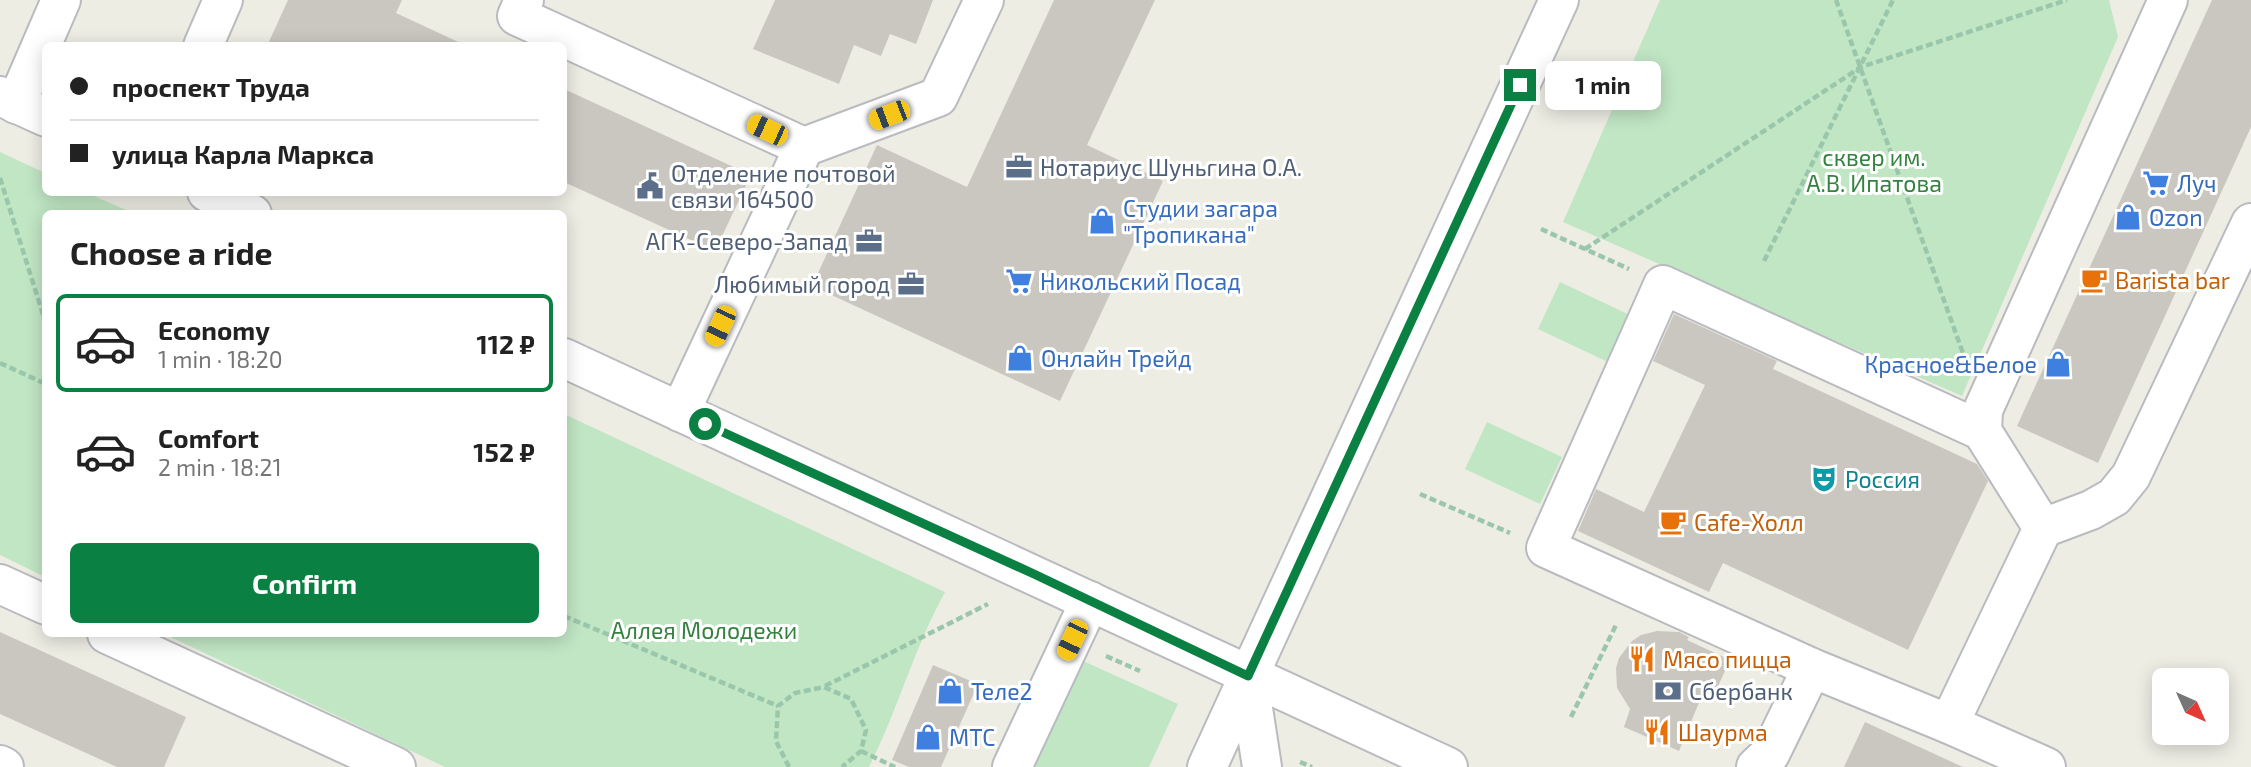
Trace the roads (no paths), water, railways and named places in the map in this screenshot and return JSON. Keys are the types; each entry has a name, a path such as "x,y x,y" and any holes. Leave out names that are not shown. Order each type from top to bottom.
{"street":[{"path":"45,42 61,0"},
{"path":"205,42 223,0"},
{"path":"524,0 517,16 804,147"},
{"path":"680,412 804,147 939,97 984,0"},
{"path":"1207,767 1559,0"},
{"path":"1982,420 2168,0"},
{"path":"20,106 42,49"},
{"path":"215,196 244,210"},
{"path":"1949,723 2043,528 2091,510 2114,497 2131,476 2251,222"},
{"path":"2043,528 1982,420 1663,285 1546,548 1812,668 1949,723 2046,767"},
{"path":"567,359 1448,767"},
{"path":"0,584 42,603"},
{"path":"1012,767 1090,601"},
{"path":"114,637 396,767"},
{"path":"1756,767 1770,754 1812,668"},
{"path":"1248,676 1280,764"}],"place":[{"name":"Нотариус Шуньгина О.А.","path":"1019,167"},
{"name":"Луч","path":"2156,183"},
{"name":"Отделение почтовой связи 164500","path":"650,186"},
{"name":"Ozon","path":"2128,217"},
{"name":"Студии загара \"Тропикана\"","path":"1102,221"},
{"name":"АГК-Северо-Запад","path":"869,241"},
{"name":"Barista bar","path":"2094,280"},
{"name":"Никольский Посад","path":"1019,281"},
{"name":"Любимый город","path":"911,284"},
{"name":"Онлайн Трейд","path":"1020,358"},
{"name":"Красное&Белое","path":"2058,364"},
{"name":"Россия","path":"1824,479"},
{"name":"Cafe-Холл","path":"1673,522"},
{"name":"Мясо пицца","path":"1642,659"},
{"name":"Теле2","path":"950,691"},
{"name":"Сбербанк","path":"1668,691"},
{"name":"Шаурма","path":"1657,732"},
{"name":"МТС","path":"928,737"}],"park label":[{"name":"сквер им. А.В. Ипатова","path":"1874,170"},
{"name":"Аллея Молодежи","path":"704,630"}]}
